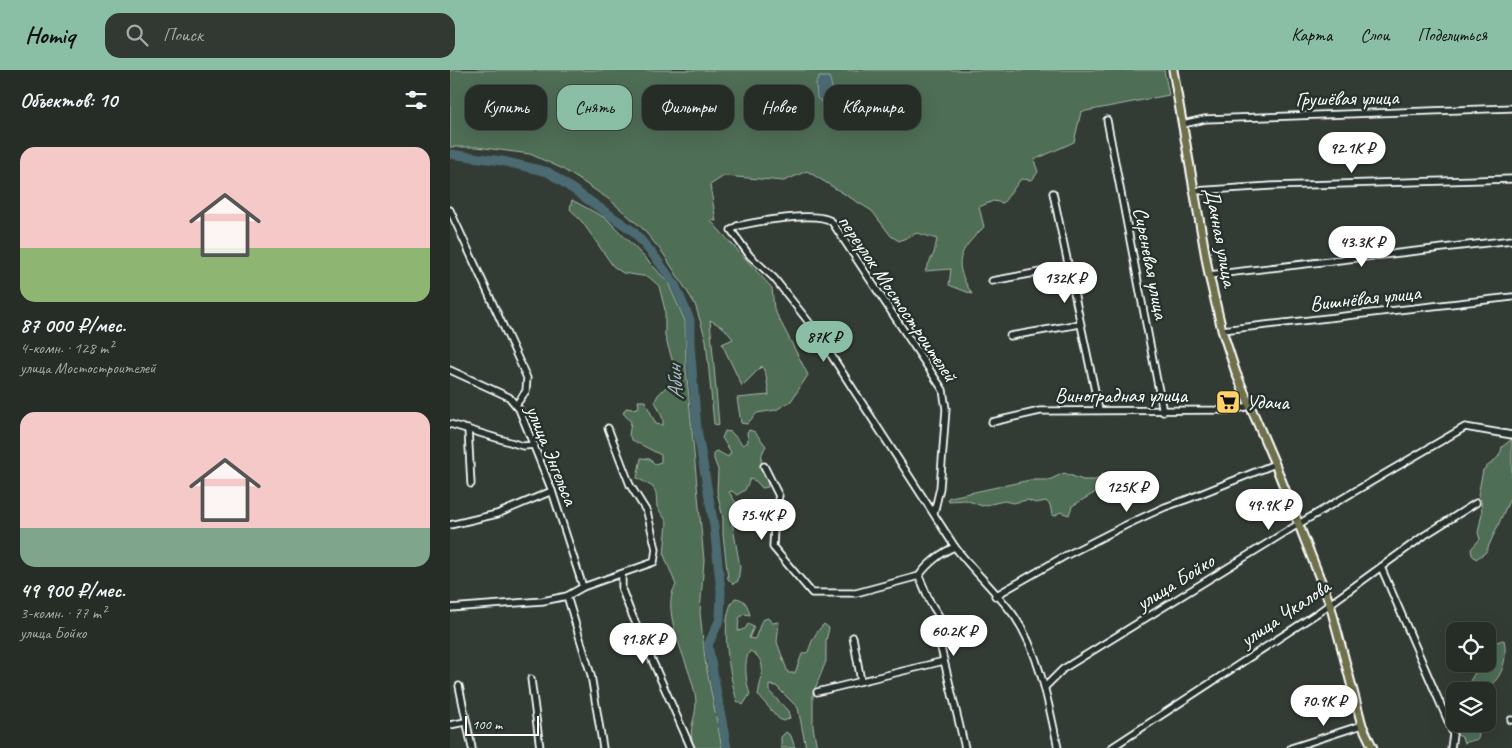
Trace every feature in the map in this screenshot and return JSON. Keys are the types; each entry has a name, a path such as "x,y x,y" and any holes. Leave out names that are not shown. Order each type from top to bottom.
{"main road":[{"name":"Дачная улица","path":"1173,70 1209,275 1222,330 1250,406 1330,604 1362,725 1373,748"}],"street":[{"name":"Грушёвая улица","path":"1183,124 1205,119 1512,108"},
{"name":"Сиреневая улица","path":"1107,120 1163,412"},
{"path":"1194,191 1271,186 1512,179"},
{"path":"1053,193 1067,267 1099,410"},
{"path":"450,210 527,378 526,391 516,405"},
{"name":"переулок Мостостроителей","path":"809,217 827,218 832,222 943,390 946,409 940,488 934,513 815,330 780,285 736,239 731,230 737,226 809,217"},
{"path":"1209,275 1512,240"},
{"path":"992,281 1067,267"},
{"name":"Вишнёвая улица","path":"1222,330 1512,297"},
{"path":"1010,336 1080,324"},
{"name":"улица Энгельса","path":"450,370 509,397 516,405 535,445 552,491 583,587"},
{"name":"Виноградная улица","path":"992,422 1040,411 1163,412 1232,410 1250,406"},
{"path":"450,424 523,446 535,445"},
{"name":"улица Бойко","path":"1045,687 1063,669 1297,525 1465,427 1512,435"},
{"path":"450,608 543,601 567,596 583,587 622,575 654,562 656,549 647,512 630,485 608,428"},
{"path":"468,429 472,484"},
{"path":"995,596 1063,557 1126,525 1165,507 1188,500 1275,464"},
{"path":"764,466 779,496 775,510 773,547 812,593 856,593 920,576 924,569 946,550 955,547"},
{"path":"450,526 497,514 552,491"},
{"name":"улица Чкалова","path":"1111,748 1330,604 1425,535 1476,503"},
{"path":"934,513 955,547 1014,616 1023,631 1045,687 1058,748"},
{"path":"1381,567 1450,726 1453,742 1451,748"},
{"path":"622,575 622,590 629,608 691,748"},
{"path":"920,576 930,602 941,618 940,644 965,748"},
{"path":"567,596 591,675 603,748"},
{"path":"853,637 862,682"},
{"path":"817,692 944,661"},
{"path":"530,679 540,748"},
{"path":"459,686 465,722 472,748"},
{"path":"450,724 465,722"},
{"path":"1291,748 1362,725"}],"green space":[{"path":"450,70 1164,70 1169,95 1081,112 1074,142 1034,160 1038,172 1032,180 1021,179 1003,203 993,201 979,207 984,227 968,244 961,258 960,265 962,274 972,294 949,285 951,269 925,271 934,253 937,239 917,233 899,241 891,236 872,211 807,171 784,181 724,176 710,185 716,221 710,220 772,288 774,309 808,375 791,401 776,410 757,413 747,424 741,423 737,398 769,395 766,375 762,366 742,386 722,344 733,339 724,328 710,320 719,425 714,424 706,340 695,304 663,253 642,228 610,200 561,168 530,154 477,147 450,147"},
{"path":"572,200 607,219 654,267 668,283 685,321 686,367 704,560 700,612 705,660 722,748 694,748 691,734 696,702 690,675 678,642 671,610 671,597 676,585 664,555 667,522 657,507 656,493 653,487 637,478 641,458 650,459 655,464 661,462 661,455 632,440 629,435 631,422 623,413 626,408 633,409 639,407 638,401 645,401 656,424 663,425 663,419 655,401 658,395 677,376 665,336 665,310 659,286 649,277 623,273 613,266 583,223 570,209"},
{"path":"749,430 755,432 766,446 761,462 768,487 762,488 756,481 750,479 745,490 737,495 732,491 729,492 737,504 731,516 740,567 738,581 733,584 728,579 723,518 717,492 718,470 714,459 714,452 717,451 728,457 731,452 722,438 725,431 731,432 743,445 748,442 747,432"},
{"path":"1512,439 1512,494 1486,552 1476,559 1472,555 1471,549 1480,539 1478,533 1482,513 1481,501 1478,495 1483,470 1497,458 1502,447"},
{"path":"1064,473 1083,480 1096,480 1102,474 1115,474 1145,482 1145,491 1139,493 1134,491 1132,494 1117,500 1096,492 1072,506 1069,515 1060,512 1055,516 1052,515 1050,505 1046,501 1036,503 1027,500 1013,503 1004,501 982,506 966,500 948,501 948,498 951,497 1030,480 1049,480"},
{"path":"735,598 744,601 748,608 750,615 744,614 739,618 738,631 745,629 748,624 754,627 749,638 755,639 762,620 768,618 772,623 779,622 777,642 788,673 795,673 802,654 808,652 814,637 821,627 824,624 829,628 826,641 826,661 813,694 813,727 817,748 806,748 798,708 776,686 769,685 769,691 788,711 790,718 784,721 779,719 758,695 762,677 762,665 756,655 750,651 746,660 746,678 750,694 743,705 737,701 731,678 726,633 730,607"},
{"path":"1504,640 1505,655 1499,676 1494,682 1469,682 1475,672 1496,672 1496,643"},
{"path":"786,732 791,736 795,748 781,748 781,737"},
{"path":"1456,732 1479,732 1478,739 1464,743 1462,737 1457,735"}],"water":[{"path":"819,77 829,77 831,85 824,85 824,102 817,98 816,83"}],"waterway":[{"name":"Абин","path":"450,154 502,161 548,172 633,231 656,258 675,285 690,320 690,344 697,429 714,526 721,591 720,619 708,645 727,748"}],"place":[{"name":"Удача","path":"1228,402"}]}
